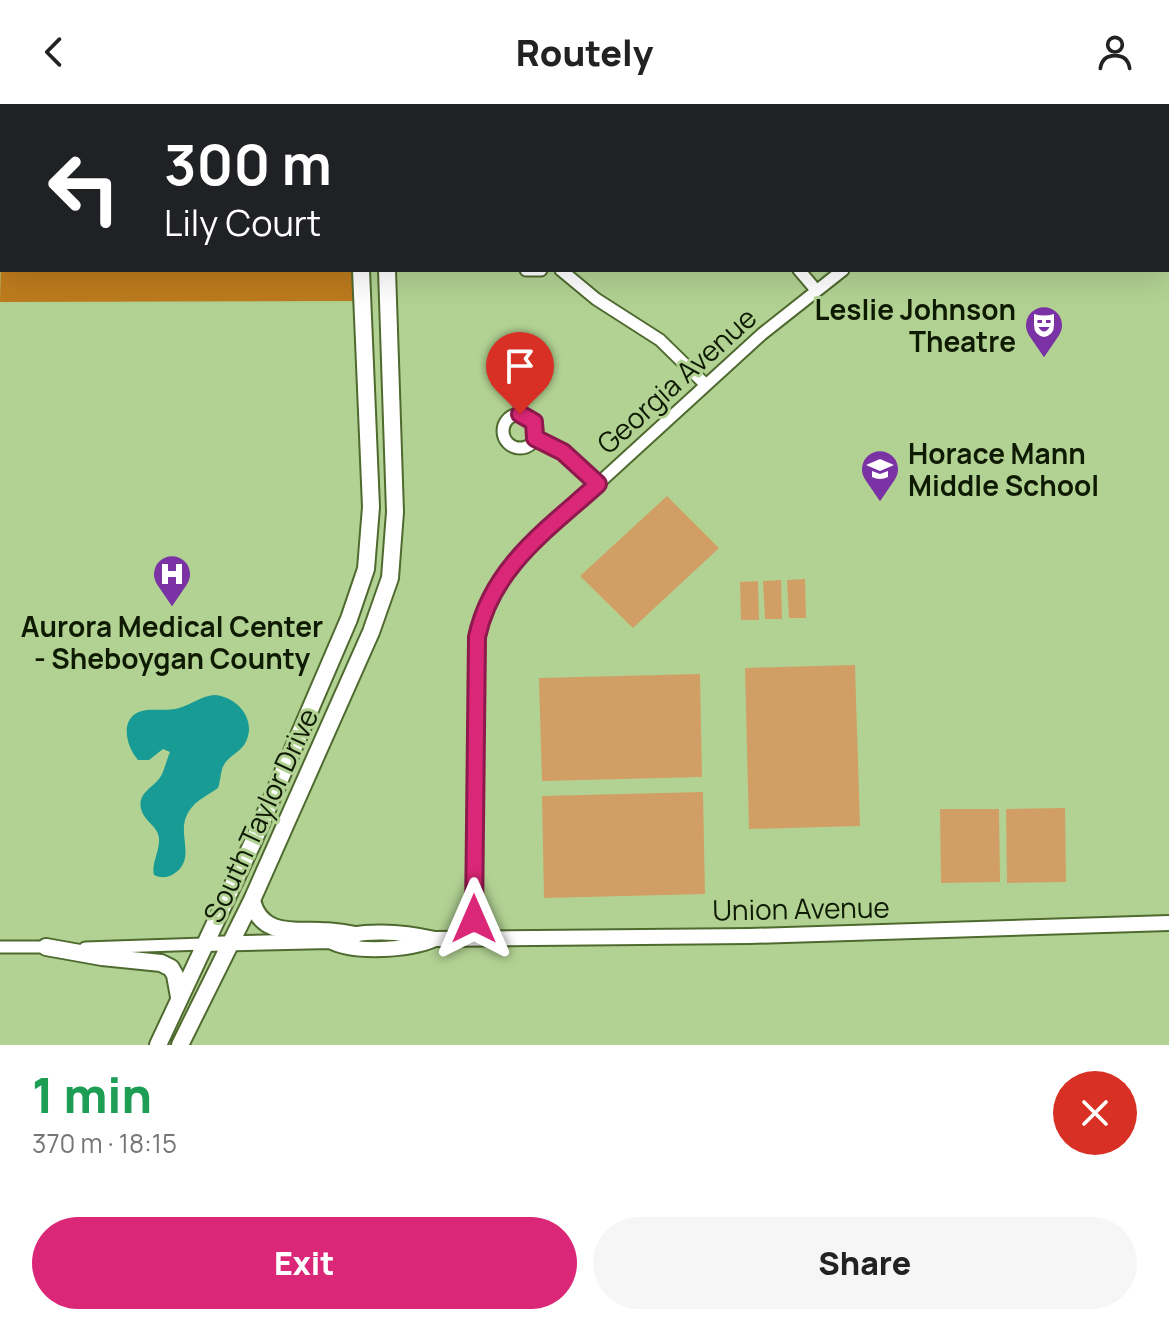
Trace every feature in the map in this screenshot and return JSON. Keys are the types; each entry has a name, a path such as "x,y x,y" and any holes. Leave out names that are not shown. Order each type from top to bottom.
{"main road":[{"name":"South Taylor Drive","path":"158,1045 271,800 349,619 366,569 371,507 361,272"},
{"name":"South Taylor Drive","path":"180,1045 252,900 371,632 390,578 395,512 387,272"},
{"path":"252,900 258,914 274,928 355,935"},
{"path":"46,947 102,957 149,960 165,965 171,968 177,980 178,1002"}],"street":[{"path":"563,272 596,299 660,340 706,385"},
{"path":"801,272 816,290"},
{"name":"Georgia Avenue","path":"474,939 477,637 486,602 508,568 598,484 706,385 840,272"},
{"path":"535,438 563,452 598,484"},
{"name":"Union Avenue","path":"0,947 99,948 330,941 355,935 398,933 435,939 750,936 1169,923"},
{"name":"Union Avenue","path":"330,941 339,946 358,948 412,946 435,939"}],"shaded area":[{"path":"1,272 353,272 353,301 0,302"},
{"path":"667,496 719,548 633,628 580,576"},
{"path":"805,579 806,618 789,618 787,580"},
{"path":"781,580 782,619 765,619 763,581"},
{"path":"758,581 759,620 741,620 740,582"},
{"path":"855,665 860,826 749,829 745,668"},
{"path":"700,674 702,777 542,781 539,678"},
{"path":"703,792 705,894 544,898 542,796"},
{"path":"1065,808 1066,882 1007,883 1006,809"},
{"path":"940,809 999,809 1000,882 941,883"}],"water":[{"path":"214,695 231,700 244,712 248,736 244,745 223,766 218,788 199,800 186,817 184,863 172,875 156,876 154,866 159,838 142,812 141,800 161,776 170,752 163,749 149,760 138,760 127,739 128,723 138,712 179,708"}],"place":[{"name":"Leslie Johnson Theatre","path":"1044,359"},
{"name":"Horace Mann Middle School","path":"880,503"},
{"name":"Aurora Medical Center - Sheboygan County","path":"172,608"}],"route":[{"path":"474,919 477,637 480,619 486,602 508,568 598,484 577,462 535,438 534,422 520,414"}]}
